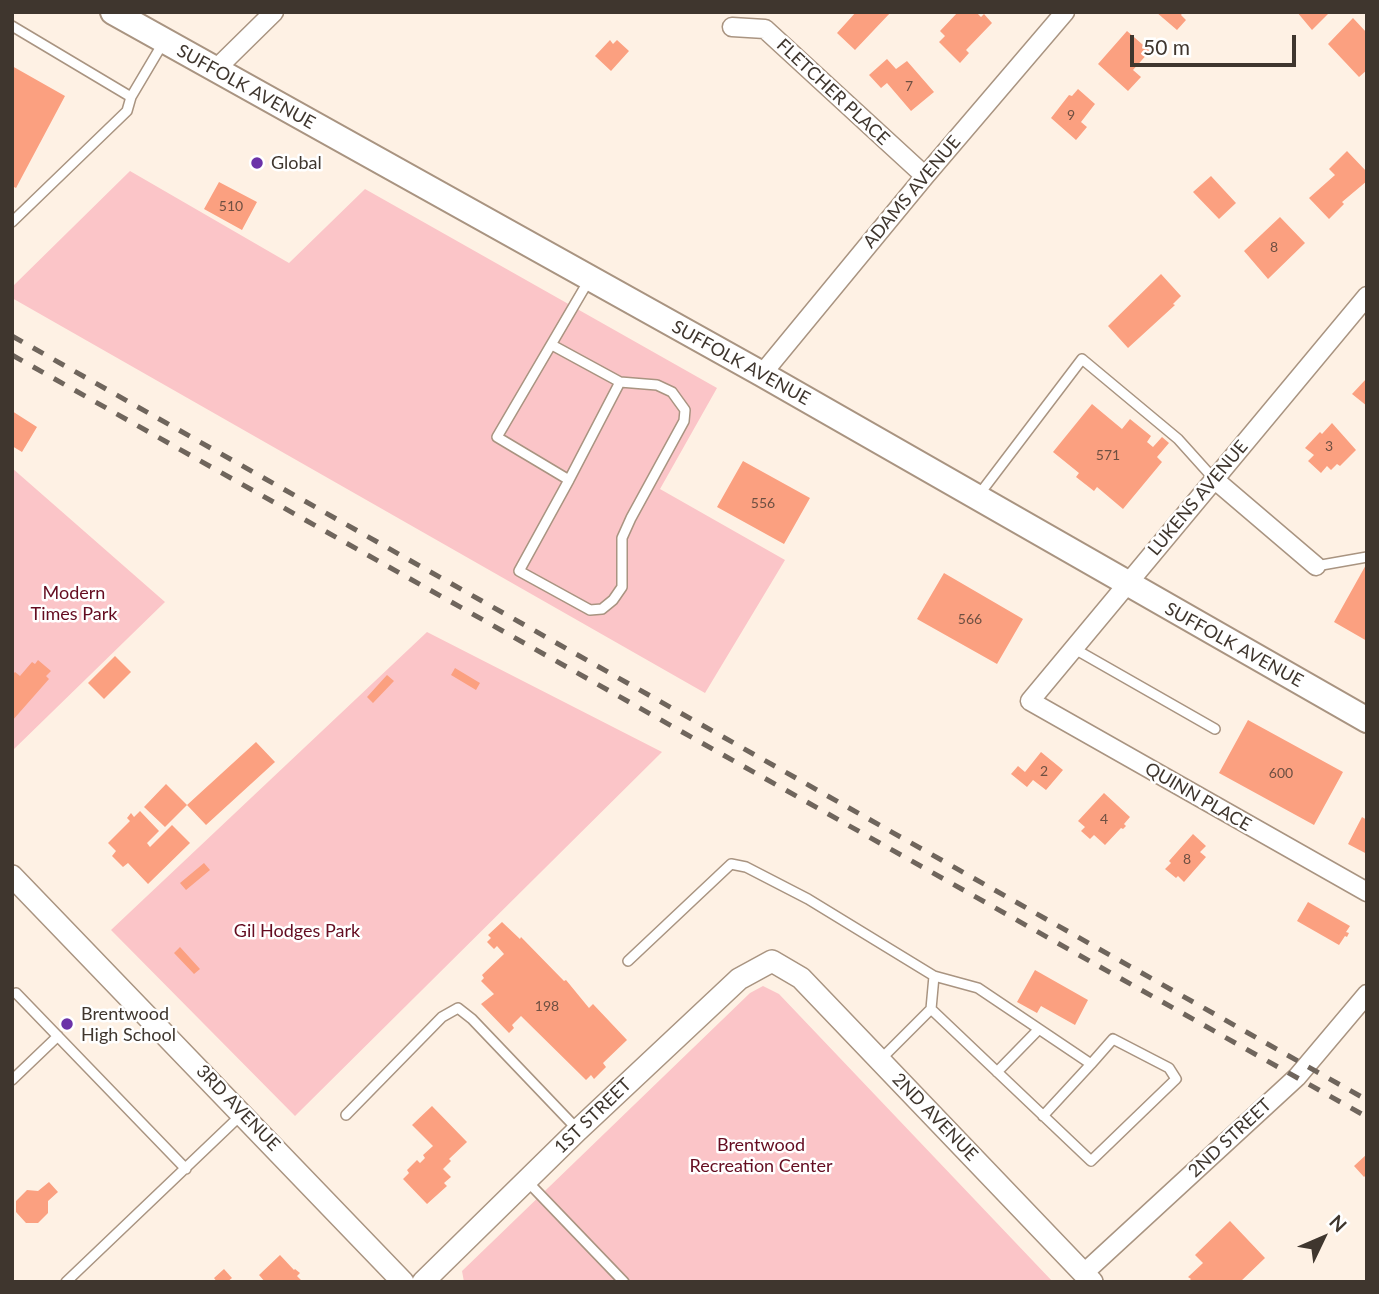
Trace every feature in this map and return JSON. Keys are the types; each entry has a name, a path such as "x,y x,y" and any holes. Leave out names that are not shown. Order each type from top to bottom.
{"main road":[{"name":"SUFFOLK AVENUE","path":"113,12 762,374 1367,720"}],"street":[{"path":"215,70 274,12"},
{"name":"ADAMS AVENUE","path":"762,374 1065,12"},
{"name":"FLETCHER PLACE","path":"732,27 765,29 925,177"},
{"name":"LUKENS AVENUE","path":"1030,701 1367,296"},
{"path":"1214,479 1316,566"},
{"name":"QUINN PLACE","path":"1030,701 1367,892"},
{"name":"3RD AVENUE","path":"12,876 403,1282"},
{"name":"2ND AVENUE","path":"772,961 801,978 1083,1279"},
{"name":"1ST STREET","path":"423,1282 578,1130 739,979 772,961"},
{"name":"2ND STREET","path":"1083,1279 1297,1077 1366,996"}],"lane":[{"path":"12,26 131,97"},
{"path":"12,222 127,111 131,97 164,41"},
{"path":"569,480 497,437 590,278"},
{"path":"552,345 621,382 657,385 672,392 685,410 684,421 622,538 622,587 603,609 590,610 519,571 621,382"},
{"path":"977,497 1082,359 1178,439 1214,479"},
{"path":"1316,566 1367,557"},
{"path":"1073,648 1214,729"},
{"path":"628,961 731,864 747,867 808,899 934,976 978,988 1091,1064"},
{"path":"880,1060 931,1009 934,976"},
{"path":"14,993 186,1169"},
{"path":"346,1115 442,1017 458,1008 472,1019 578,1130"},
{"path":"931,1009 998,1072 1043,1116 1091,1161 1176,1079 1169,1068 1113,1039 1043,1116"},
{"path":"998,1072 1039,1029"},
{"path":"12,1080 58,1037"},
{"path":"66,1282 243,1113"},
{"path":"526,1180 624,1282"}],"green space":[{"path":"130,171 289,263 365,189 717,388 660,489 785,560 705,693 12,298 12,287"},
{"name":"Modern Times Park","path":"12,468 165,602 12,751"},
{"name":"Gil Hodges Park","path":"427,632 662,752 295,1116 111,930"},
{"name":"Brentwood Recreation Center","path":"763,986 779,994 1053,1282 464,1282 462,1271 750,993"}],"building":[{"path":"856,12 891,12 855,50 837,33"},
{"path":"958,12 976,12 981,17 984,14 992,23 966,50 969,53 960,63 939,42 945,36 940,31"},
{"path":"1156,12 1183,12 1181,15 1186,20 1177,30"},
{"path":"1297,12 1330,12 1312,30"},
{"path":"1353,18 1367,33 1367,70 1359,77 1328,44"},
{"path":"1127,31 1150,51 1133,70 1141,77 1128,91 1098,64"},
{"path":"610,40 613,44 617,40 629,51 611,71 595,56"},
{"path":"887,59 896,69 907,61 934,92 911,111 887,83 881,88 869,75"},
{"path":"12,66 65,96 16,188 12,186"},
{"path":"1078,89 1095,104 1081,122 1087,127 1076,140 1051,118 1069,95 1072,96"},
{"path":"1347,151 1367,172 1367,181 1342,202 1344,204 1329,219 1309,198 1335,175 1329,169"},
{"path":"1211,176 1236,203 1219,219 1193,192"},
{"path":"219,182 257,202 242,230 204,209"},
{"path":"1280,217 1305,243 1268,279 1244,251"},
{"path":"1161,274 1181,296 1173,304 1175,305 1128,348 1108,326"},
{"path":"1367,378 1367,406 1352,394"},
{"path":"1092,404 1122,429 1130,419 1151,436 1147,442 1153,447 1162,437 1169,443 1157,457 1162,462 1123,509 1097,487 1094,491 1076,477 1079,473 1053,452"},
{"path":"12,411 37,427 22,452 12,446"},
{"path":"1332,423 1356,450 1340,466 1337,464 1331,470 1327,466 1321,473 1308,461 1314,455 1305,448"},
{"path":"743,461 810,498 784,544 717,507"},
{"path":"1367,563 1367,641 1334,622"},
{"path":"944,573 1023,619 997,664 917,619"},
{"path":"115,656 131,672 104,699 88,683"},
{"path":"38,660 51,671 46,676 49,679 12,721 12,675 15,672 20,676 32,662 35,664"},
{"path":"455,668 480,683 476,690 451,675"},
{"path":"387,675 394,681 373,703 367,697"},
{"path":"1248,720 1343,772 1314,825 1219,773"},
{"path":"256,742 275,762 206,825 187,805"},
{"path":"1041,752 1063,770 1046,790 1033,780 1027,787 1011,774 1018,766 1025,772"},
{"path":"166,784 187,805 165,827 144,807"},
{"path":"1104,793 1130,817 1124,824 1126,826 1105,845 1094,835 1090,839 1081,831 1085,827 1078,821"},
{"path":"140,811 159,831 147,843 150,847 172,825 190,843 148,884 128,863 123,867 112,856 116,851 108,843 130,821 127,818 131,813 134,817"},
{"path":"1362,817 1367,820 1367,854 1348,844"},
{"path":"1193,834 1206,846 1200,852 1206,857 1184,882 1165,869"},
{"path":"204,863 210,870 186,890 180,883"},
{"path":"1308,902 1350,926 1346,932 1349,933 1347,937 1345,936 1339,945 1297,921"},
{"path":"502,922 566,980 589,1008 593,1004 627,1040 603,1063 606,1067 594,1079 591,1075 586,1080 521,1016 512,1025 514,1028 509,1033 481,1004 494,994 481,981 484,978 482,975 504,954 497,946 494,949 487,942 491,938 488,935"},
{"path":"180,947 200,969 194,974 174,953"},
{"path":"1035,970 1088,1000 1075,1025 1041,1006 1037,1013 1017,1002"},
{"path":"432,1106 467,1142 449,1159 451,1161 443,1169 451,1177 444,1183 447,1186 427,1204 403,1179 409,1173 407,1170 417,1160 420,1163 425,1158 423,1155 433,1146 412,1125"},
{"path":"1367,1154 1367,1174 1364,1177 1354,1166"},
{"path":"49,1182 58,1192 48,1201 48,1213 38,1223 26,1223 16,1212 16,1201 27,1190 38,1191"},
{"path":"1230,1221 1265,1258 1240,1282 1188,1282 1191,1279 1188,1277 1203,1263 1195,1255"},
{"path":"280,1255 300,1273 297,1276 303,1282 265,1282 259,1275"},
{"path":"224,1269 232,1278 227,1282 217,1282 214,1278"}],"railway":[{"path":"12,336 1367,1100"},
{"path":"12,355 1367,1117"}],"place":[{"name":"Global","path":"257,163"},
{"name":"Brentwood High School","path":"67,1024"}]}
